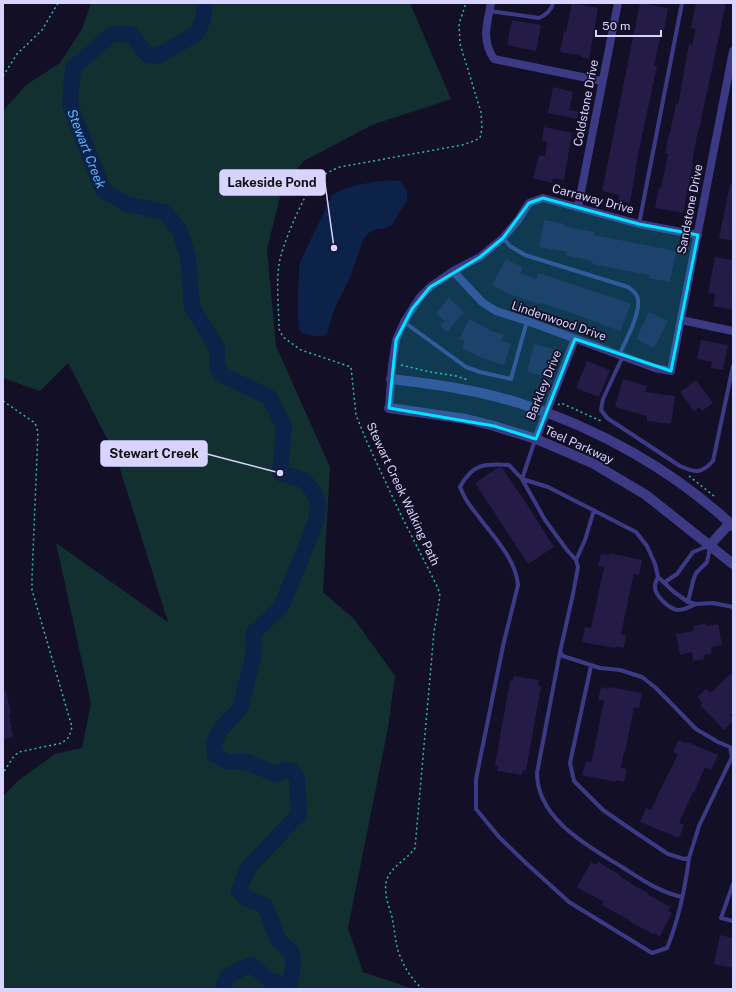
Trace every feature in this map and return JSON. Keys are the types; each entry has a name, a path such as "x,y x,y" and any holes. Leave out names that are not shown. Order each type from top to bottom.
{"street":[{"name":"Coldstone Drive","path":"578,207 618,3"},
{"path":"490,7 486,36 488,51 494,59 602,80"},
{"name":"Sandstone Drive","path":"671,371 733,51"},
{"name":"Carraway Drive","path":"389,408 396,340 404,322 420,297 430,287 453,271 480,257 503,238 518,220 529,203 543,198 639,224 698,235"},
{"name":"Lindenwood Drive","path":"453,271 482,302 496,311 655,368 671,371"},
{"path":"681,320 733,331"},
{"name":"Barkley Drive","path":"536,439 576,339"},
{"name":"Teel Parkway","path":"391,379 437,384 485,394 519,403 593,431 616,443 681,483 732,524"},
{"name":"Teel Parkway","path":"389,408 466,419 494,426 536,439 594,464 646,495 733,564"},
{"path":"710,545 732,524"}],"lane":[{"path":"490,7 539,18 546,15 552,8 553,3"},
{"path":"639,224 682,3"},
{"path":"503,238 510,246 525,255 628,287 635,292 638,297 637,313 603,400 601,410 607,418 690,471 699,472 707,468 713,461 733,366"},
{"path":"404,322 466,367 480,372 511,379 527,321"},
{"path":"522,479 536,439"},
{"path":"560,652 563,656 591,666 620,670 642,677 656,688 696,729 718,742 732,745 732,757 699,826 689,858 682,897 674,930 667,948 652,953 568,902 500,837 476,809 476,780 503,646 518,585 518,575 511,560 466,500 460,487 465,476 482,465 492,463 509,465 522,479 544,520 576,560 578,567 560,652 537,773 537,782 540,794 549,809 562,825 589,847 654,888 670,895 682,897"},
{"path":"522,479 548,487 636,532 647,546 655,564 658,577 655,587 657,593 665,604 677,610 688,608 696,604"},
{"path":"576,560 585,540 594,510"},
{"path":"665,582 680,571 694,552 710,545"},
{"path":"688,602 696,574 707,562 710,545"},
{"path":"658,577 674,592 688,602 733,607"},
{"path":"591,666 570,763 574,781 603,810 629,828 668,854 684,859 689,858"},
{"path":"733,884 732,891 721,918 733,921"}],"path":[{"path":"3,76 17,54 42,30 58,3"},
{"name":"Stewart Creek Walking Path","path":"423,989 410,976 397,948 396,935 387,896 386,884 390,872 415,848 434,632 440,596 438,588 400,513 356,415 351,367 301,350 283,337 279,330 279,264 282,251 301,206 314,184 328,172 340,167 462,145 480,138 482,128 482,112 460,44 459,24 466,3"},
{"path":"3,401 35,423 38,432 32,590 72,727 69,737 62,743 19,752 14,756 3,773"}],"highlighted area":[{"path":"543,198 639,224 698,235 671,371 575,339 536,439 494,426 389,408 396,340 412,309 430,287 480,257 503,238 529,203"}],"green space":[{"path":"91,3 410,3 451,99 372,125 304,161 283,185 267,249 276,346 330,467 323,592 354,619 395,676 388,728 348,928 363,972 414,989 3,989 3,796 19,780 55,754 82,748 91,703 56,543 168,622 116,456 68,363 40,391 3,378 3,111 26,85 60,63 82,29"}],"water":[{"path":"389,180 400,181 407,191 407,200 392,225 383,229 376,229 364,238 351,275 333,312 327,335 313,336 302,333 300,331 298,319 299,268 301,260 332,195 352,186"}],"building":[{"path":"572,3 598,8 589,59 581,57 581,55 560,52"},
{"path":"640,3 668,8 664,30 662,29 654,66 657,66 638,155 630,203 618,201 619,195 602,191"},
{"path":"696,3 726,3 698,130 683,213 655,208 659,187 661,188 668,154 665,153 676,104 678,105 689,44 692,45 696,29 691,28"},
{"path":"512,20 541,25 536,51 507,45"},
{"path":"553,87 573,92 569,110 578,112 577,119 548,113"},
{"path":"544,127 572,133 564,180 553,178 552,183 533,178 539,155 545,156 547,142 542,141"},
{"path":"730,184 733,185 733,241 719,238"},
{"path":"544,220 594,232 594,235 676,251 670,282 649,278 649,275 592,264 593,261 565,255 566,252 539,247"},
{"path":"715,257 733,260 733,310 713,306 715,294 708,293"},
{"path":"506,259 523,268 520,273 536,279 538,273 631,304 620,331 569,312 509,294 492,285"},
{"path":"449,298 464,312 447,332 440,326 445,321 436,313"},
{"path":"649,312 668,321 654,348 636,339"},
{"path":"469,319 489,329 488,330 504,335 501,341 511,344 504,365 482,358 462,348 465,341 459,339"},
{"path":"701,340 728,345 723,370 711,368 712,362 697,359"},
{"path":"534,344 554,349 547,377 527,372"},
{"path":"587,361 610,370 599,397 576,388"},
{"path":"623,379 647,386 645,392 675,396 671,424 647,421 647,416 615,407"},
{"path":"696,380 713,403 702,411 699,407 694,411 680,392"},
{"path":"497,468 502,468 554,547 528,564 475,483"},
{"path":"609,553 642,560 639,575 634,574 621,634 626,635 624,648 616,646 615,648 582,642 585,627 591,628 604,567 598,566 601,554 609,555"},
{"path":"706,623 707,626 718,624 722,645 711,647 712,653 703,655 704,659 693,661 692,652 680,655 676,634 694,631 693,626"},
{"path":"733,672 733,712 730,715 733,718 733,721 724,730 700,705 703,703 697,697 706,689 710,693"},
{"path":"514,676 539,680 538,686 541,686 526,771 523,770 522,775 497,771 498,766 495,765 510,681 513,681"},
{"path":"601,687 642,693 639,708 634,707 624,752 621,768 627,769 624,782 616,780 616,782 582,775 586,761 591,762 594,750 604,701 598,700"},
{"path":"6,691 11,714 9,714 13,737 3,739 3,692"},
{"path":"678,740 687,742 718,755 711,770 705,767 694,793 693,792 679,823 684,825 679,838 640,822 646,808 651,810 672,767 678,754 673,752"},
{"path":"591,862 596,865 598,862 670,907 668,911 672,913 660,936 654,933 653,934 629,921 602,905 604,902 577,887"},
{"path":"720,935 733,938 733,968 714,964"}],"waterway":[{"name":"Stewart Creek","path":"205,3 203,19 197,33 158,56 148,55 130,34 112,34 73,68 70,105 103,190 126,204 165,212 180,231 188,257 192,307 217,348 217,365 219,371 224,376 269,397 284,426 280,473 304,480 314,492 318,505 316,522 281,607 254,632 253,657 240,709 220,730 214,743 215,755 228,762 247,762 276,774 285,770 291,771 297,778 299,814 248,868 239,891 247,899 265,905 278,940 292,952 293,966 290,983 284,985 270,980 251,965 229,976 224,983 223,989"}],"place":[{"name":"Lakeside Pond","path":"334,248"},
{"name":"Stewart Creek","path":"280,473"}]}
